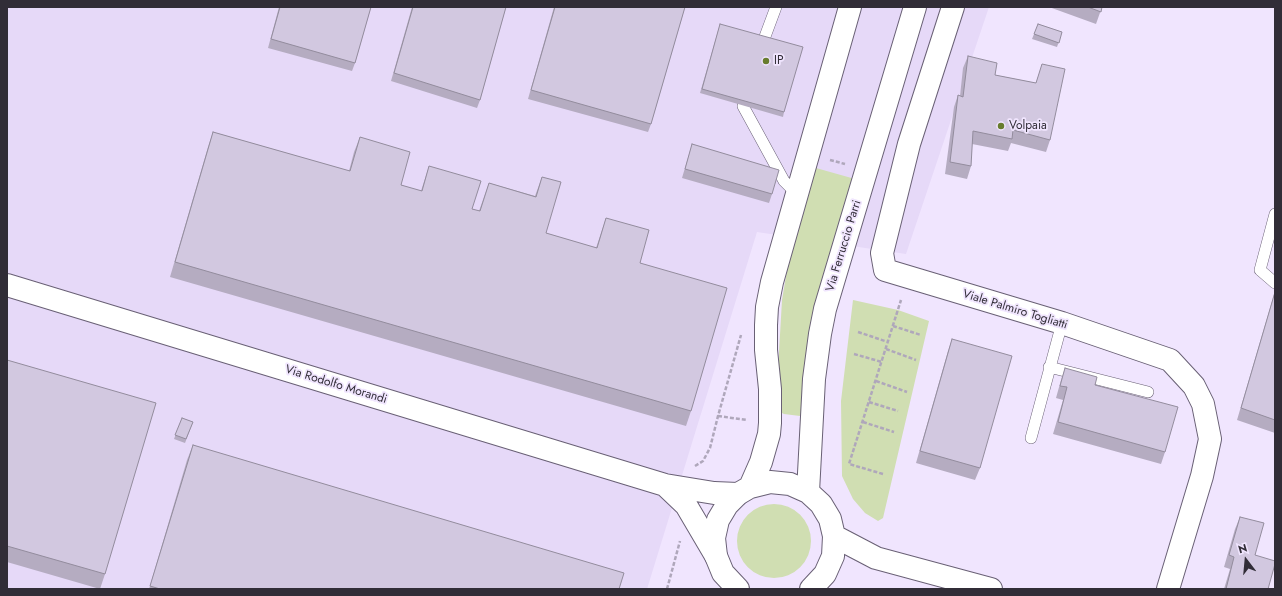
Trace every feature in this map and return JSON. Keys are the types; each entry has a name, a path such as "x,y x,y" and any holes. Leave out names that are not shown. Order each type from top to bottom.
{"street":[{"path":"738,589 720,573 714,538 718,520 728,505 744,491 761,462 769,434 770,389 766,350 767,307 772,282 850,7"},
{"name":"Via Ferruccio Parri","path":"808,492 814,379 825,309 915,7"},
{"name":"Viale Palmiro Togliatti","path":"953,7 909,144 882,253 885,270 1062,324 1170,360 1194,386 1203,404 1210,439 1202,476 1168,589"},
{"name":"Via Rodolfo Morandi","path":"7,285 665,485 714,493 744,491"},
{"path":"744,491 770,482 790,484 808,492 821,504 830,519 834,536 833,556 825,574 811,589"},
{"name":"Via Rodolfo Morandi","path":"665,485 686,505 720,573"},
{"path":"834,536 876,558 991,589"}],"lane":[{"path":"756,60 776,7"},
{"path":"750,83 743,106 784,181 797,194"},
{"path":"1275,214 1260,270 1275,283"},
{"path":"1031,438 1049,367 1062,324"},
{"path":"1049,367 1148,392"}],"path":[{"path":"809,153 866,171"},
{"path":"883,474 849,464 908,277"},
{"path":"893,326 921,335"},
{"path":"858,332 888,342"},
{"path":"886,349 916,360"},
{"path":"854,354 882,362"},
{"path":"876,381 907,392"},
{"path":"869,402 898,411"},
{"path":"863,422 894,432"}],"shaded area":[{"path":"7,7 989,7 906,254 757,232 647,589 7,589"}],"green space":[{"path":"816,168 855,179 802,415 800,416 782,413 779,378 779,352 782,300 788,264"},
{"path":"853,300 898,310 929,321 883,518 878,521 865,513 853,499 842,476 841,401"},
{"path":"774,504 795,510 805,520 811,541 805,562 795,572 774,578 753,572 743,562 737,541 743,520 753,510"}],"building":[{"path":"280,7 371,7 355,63 271,39"},
{"path":"413,7 506,7 480,100 394,73"},
{"path":"555,7 685,7 651,124 531,90"},
{"path":"1088,7 1102,7 1101,12"},
{"path":"720,24 803,47 784,112 702,89"},
{"path":"1038,24 1062,32 1059,43 1034,34"},
{"name":"Volpaia","path":"968,56 997,63 995,75 1036,83 1042,64 1065,69 1050,140 1013,130 1012,139 973,131 971,166 950,162 958,95 963,97"},
{"path":"213,132 350,171 360,137 410,152 401,185 422,191 429,166 481,181 472,209 480,211 489,183 536,197 542,177 561,182 546,233 597,248 606,218 649,230 640,263 727,288 691,411 175,262"},
{"path":"692,144 779,170 772,194 685,169"},
{"path":"1275,292 1275,420 1241,408"},
{"path":"952,339 1012,356 980,468 920,451"},
{"path":"7,360 156,403 105,574 7,546"},
{"path":"1065,368 1097,377 1095,385 1178,407 1165,452 1058,422 1067,387 1060,386"},
{"path":"182,418 193,422 186,439 175,435"},
{"path":"193,445 624,573 619,589 160,589 150,586"},
{"path":"1240,517 1264,523 1255,555 1275,561 1268,589 1226,589 1234,557 1229,555"}],"place":[{"name":"IP","path":"766,61"},
{"name":"Volpaia","path":"1001,126"}]}
